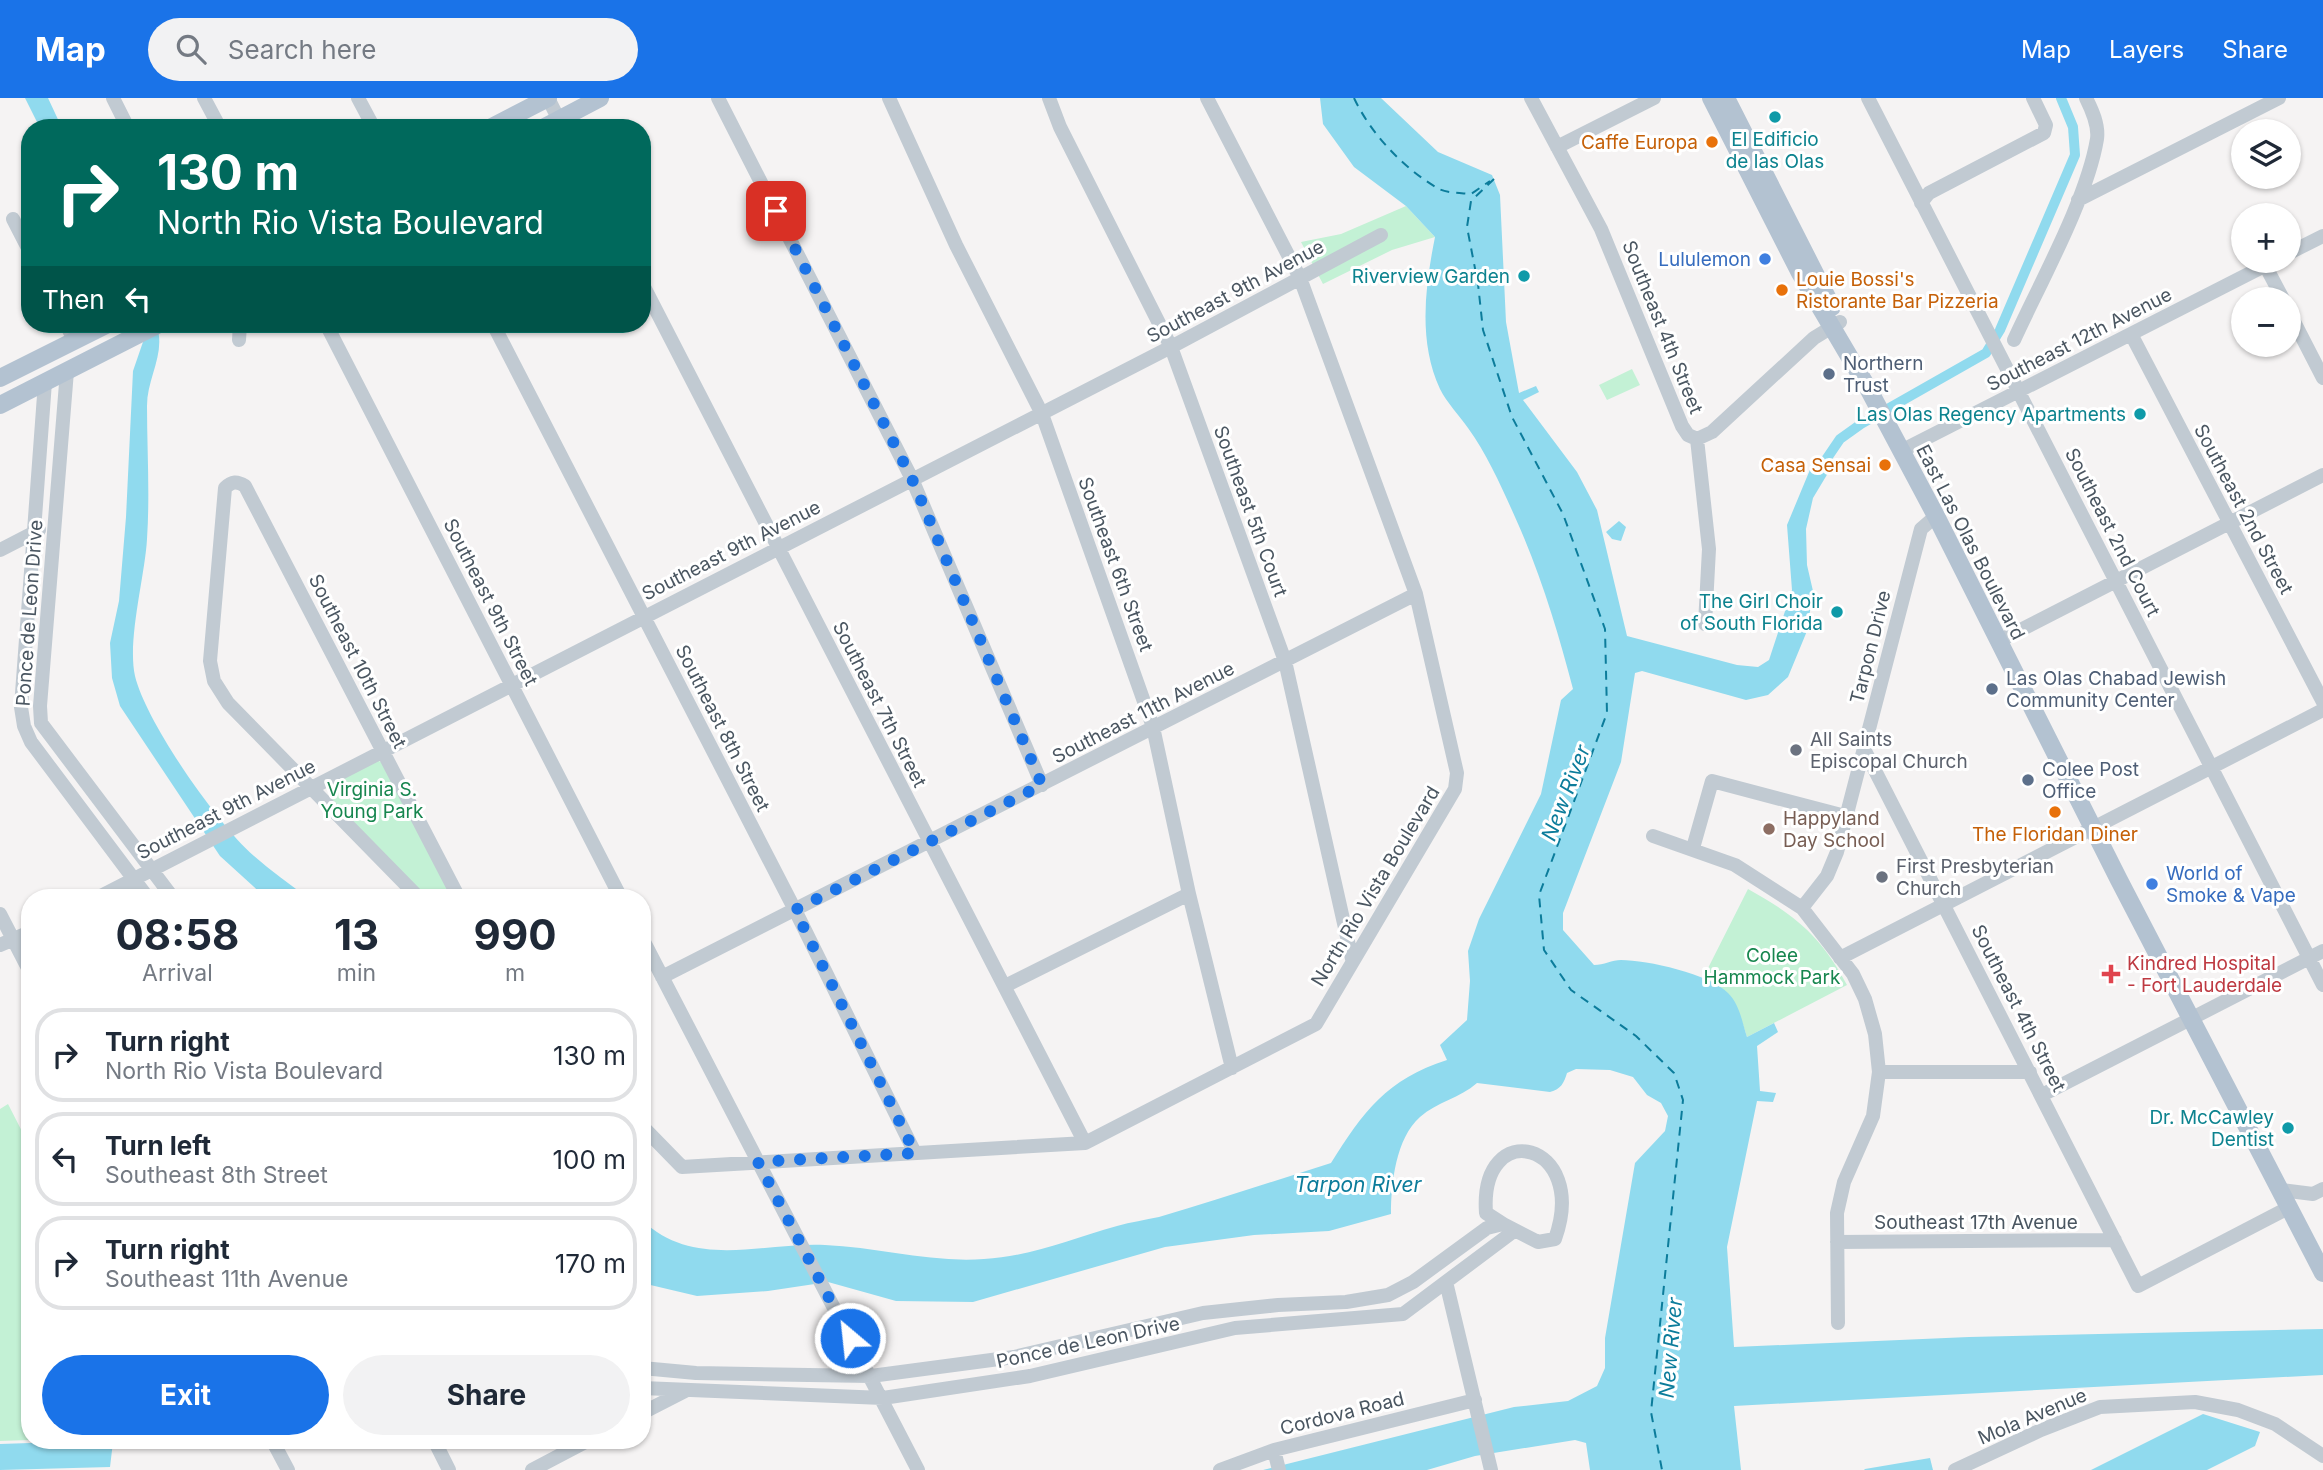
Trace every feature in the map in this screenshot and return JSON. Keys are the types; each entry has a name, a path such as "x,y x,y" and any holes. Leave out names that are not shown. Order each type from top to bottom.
{"main road":[{"path":"507,119 548,98"},
{"path":"565,119 600,98"},
{"name":"East Las Olas Boulevard","path":"1711,98 1936,516 2094,830 2323,1273"},
{"name":"East Las Olas Boulevard","path":"1726,98 1835,324"},
{"path":"0,379 89,333"},
{"path":"0,405 142,333"},
{"path":"45,382 52,364 74,340"}],"street":[{"path":"113,98 124,119"},
{"path":"204,98 215,119"},
{"path":"358,98 369,119"},
{"path":"548,98 553,119"},
{"path":"718,98 912,479 1042,785"},
{"name":"Southeast 6th Street","path":"889,98 956,244 1042,414 1153,727 1189,894 1232,1068"},
{"name":"Southeast 5th Court","path":"1049,98 1060,127 1171,347 1285,661 1352,960"},
{"name":"North Rio Vista Boulevard","path":"651,1135 682,1167 1085,1143 1316,1024 1454,789 1457,772 1416,594 1300,278 1207,98"},
{"name":"Southeast 4th Street","path":"1531,98 1615,261 1682,426 1688,435 1697,439 1709,549 1705,624"},
{"path":"1557,147 1654,98"},
{"name":"Southeast 2nd Court","path":"1868,98 2323,985"},
{"path":"1921,203 1929,193 2044,133 2046,125 2033,98"},
{"path":"2014,340 2078,200 2097,138 2096,123 2086,98"},
{"path":"2078,200 2279,98"},
{"path":"13,219 21,235"},
{"name":"Southeast 9th Avenue","path":"114,889 1042,414 1381,235"},
{"path":"2301,247 2323,236"},
{"name":"Southeast 12th Avenue","path":"1901,451 2250,273"},
{"name":"Southeast 7th Street","path":"651,301 1085,1143"},
{"path":"1697,439 1712,432 1814,338 1835,324"},
{"path":"70,333 74,340"},
{"path":"239,333 239,340"},
{"name":"Southeast 9th Street","path":"331,333 616,889"},
{"name":"Southeast 8th Street","path":"498,333 795,910 915,1153"},
{"name":"Southeast 2nd Street","path":"2131,334 2323,702"},
{"path":"2301,335 2323,378"},
{"name":"Ponce de Leon Drive","path":"67,371 40,706 41,723 166,889"},
{"name":"Ponce de Leon Drive","path":"45,382 21,707 23,726 40,755 142,889"},
{"path":"40,451 62,454"},
{"path":"1999,641 2323,475"},
{"name":"Southeast 10th Street","path":"312,786 228,703 214,681 210,661 225,488 238,481 245,486 454,889"},
{"name":"Tarpon Drive","path":"1802,908 1827,876 1864,749 1921,529 1936,516"},
{"path":"0,550 56,522"},
{"name":"Southeast 11th Avenue","path":"662,977 1416,594"},
{"path":"1840,958 2094,830 2323,710"},
{"name":"Southeast 4th Street","path":"1864,749 2138,1286 2290,1207"},
{"path":"1693,848 1712,781 1845,816"},
{"path":"312,786 410,889"},
{"path":"1653,836 1735,865 1802,908 1853,974 1865,999 1875,1034 1879,1072 1873,1116 1844,1182 1837,1213 1838,1323"},
{"path":"113,849 122,847 127,839"},
{"path":"1005,986 1189,894"},
{"path":"0,914 6,942 21,961"},
{"path":"2042,1095 2323,951"},
{"path":"651,956 883,1398 918,1470"},
{"path":"1879,1072 2030,1072"},
{"path":"1526,1151 1544,1157 1556,1174 1563,1202 1555,1239 1538,1242 1508,1228 1486,1213 1485,1195 1491,1169 1502,1157 1526,1151"},
{"path":"2281,1191 2318,1191"},
{"name":"Ponce de Leon Drive","path":"651,1369 696,1373 871,1376 1014,1357 1203,1313 1278,1304 1346,1302 1388,1295 1413,1282 1487,1228 1508,1228"},
{"name":"Ponce de Leon Drive","path":"651,1388 883,1398 1030,1376 1235,1328 1403,1314 1446,1282 1508,1228"},
{"name":"Southeast 17th Avenue","path":"1837,1242 2115,1240"},
{"path":"1446,1282 1491,1466"},
{"path":"651,1408 690,1388 696,1373"},
{"name":"Mola Avenue","path":"1955,1469 2041,1430 2100,1408 2195,1402 2238,1410 2275,1424 2323,1456"},
{"name":"Cordova Road","path":"1220,1470 1276,1461 1477,1406"},
{"path":"280,1449 288,1470"},
{"path":"438,1449 449,1470"},
{"path":"532,1470 572,1449"}],"green space":[{"path":"1406,206 1435,237 1392,250 1323,284 1301,242 1341,234"},
{"path":"1632,369 1640,385 1607,400 1599,385"},
{"name":"Virginia S. Young Park","path":"376,760 384,763 451,889 415,889 330,799 332,784"},
{"name":"Colee Hammock Park","path":"1748,889 1780,908 1805,928 1827,953 1847,985 1747,1037 1727,995 1703,978"},
{"path":"8,1104 21,1129 21,1440 0,1441 0,1109"}],"water":[{"path":"25,98 48,98 58,119 36,119"},
{"path":"1320,98 1381,98 1438,152 1492,175 1500,195 1506,322 1519,393 1536,386 1539,392 1523,400 1577,472 1597,510 1627,636 1737,665 1758,667 1769,660 1792,590 1787,525 1814,460 1831,468 1813,498 1806,529 1807,565 1813,591 1807,631 1788,677 1768,695 1746,700 1642,671 1635,673 1621,762 1563,913 1563,930 1594,965 1618,960 1632,961 1662,965 1693,974 1728,993 1740,1014 1747,1037 1774,1023 1778,1032 1757,1046 1760,1091 1776,1093 1773,1102 1757,1101 1727,1247 1734,1347 1969,1337 2323,1329 2323,1375 1734,1406 1741,1470 1590,1470 1586,1443 1575,1440 1475,1456 1427,1470 1263,1470 1514,1407 1568,1401 1597,1386 1605,1368 1605,1338 1635,1163 1665,1131 1668,1116 1661,1103 1647,1095 1633,1077 1610,1070 1576,1069 1567,1073 1562,1085 1550,1092 1477,1083 1434,1107 1412,1126 1400,1149 1392,1189 1391,1214 1329,1231 1254,1235 1165,1247 973,1302 896,1301 828,1282 768,1291 697,1296 651,1285 651,1227 684,1245 706,1249 825,1245 964,1260 1019,1254 1159,1217 1331,1163 1354,1128 1378,1099 1408,1077 1447,1060 1440,1045 1467,1020 1470,981 1468,951 1479,919 1541,794 1561,700 1573,689 1548,602 1515,517 1488,460 1443,394 1433,371 1426,333 1426,294 1435,237 1406,206 1354,167 1323,124"},
{"path":"142,333 159,333 158,355 147,406 148,522 133,645 135,676 153,719 168,745 221,821 254,856 296,889 256,889 220,856 120,706 112,678 110,643 119,601 133,371 144,339"},
{"path":"1619,521 1626,527 1621,541 1612,539 1606,532"},
{"path":"2203,1414 2260,1432 2255,1446 2207,1470 2091,1470"},
{"path":"21,1443 21,1449 112,1449 110,1467 0,1470 0,1444"},
{"path":"1930,1458 1933,1470 1864,1470 1865,1469"}],"waterway":[{"path":"1823,464 1840,439 1861,424 1986,353 2000,330 2075,155 2073,127 2061,98"}],"ferry route":[{"path":"1354,98 1370,125 1390,150 1413,171 1439,189 1471,194 1490,181"},
{"path":"1494,179 1471,201 1467,227 1478,284 1483,330 1512,417 1563,514 1605,629 1607,713 1539,895 1544,950 1571,990 1636,1036 1674,1073 1683,1100 1651,1412 1662,1470"}],"place":[{"name":"El Edificio de las Olas","path":"1775,117"},
{"name":"Caffe Europa","path":"1712,142"},
{"name":"Lululemon","path":"1765,259"},
{"name":"Riverview Garden","path":"1524,276"},
{"name":"Louie Bossi's Ristorante Bar Pizzeria","path":"1782,290"},
{"name":"Northern Trust","path":"1829,374"},
{"name":"Las Olas Regency Apartments","path":"2140,414"},
{"name":"Casa Sensai","path":"1885,465"},
{"name":"The Girl Choir of South Florida","path":"1837,612"},
{"name":"Las Olas Chabad Jewish Community Center","path":"1992,689"},
{"name":"All Saints Episcopal Church","path":"1796,750"},
{"name":"Colee Post Office","path":"2028,780"},
{"name":"The Floridan Diner","path":"2055,812"},
{"name":"Happyland Day School","path":"1769,829"},
{"name":"First Presbyterian Church","path":"1882,877"},
{"name":"World of Smoke & Vape","path":"2152,884"},
{"name":"Kindred Hospital - Fort Lauderdale","path":"2111,974"},
{"name":"Dr. McCawley Dentist","path":"2288,1128"}],"route":[{"path":"776,211 912,479 1042,785 795,910 915,1153 758,1162 850,1338"}],"water label":[{"name":"New River","path":"1566,793"},
{"name":"Tarpon River","path":"1358,1185"},
{"name":"New River","path":"1671,1348"}]}
